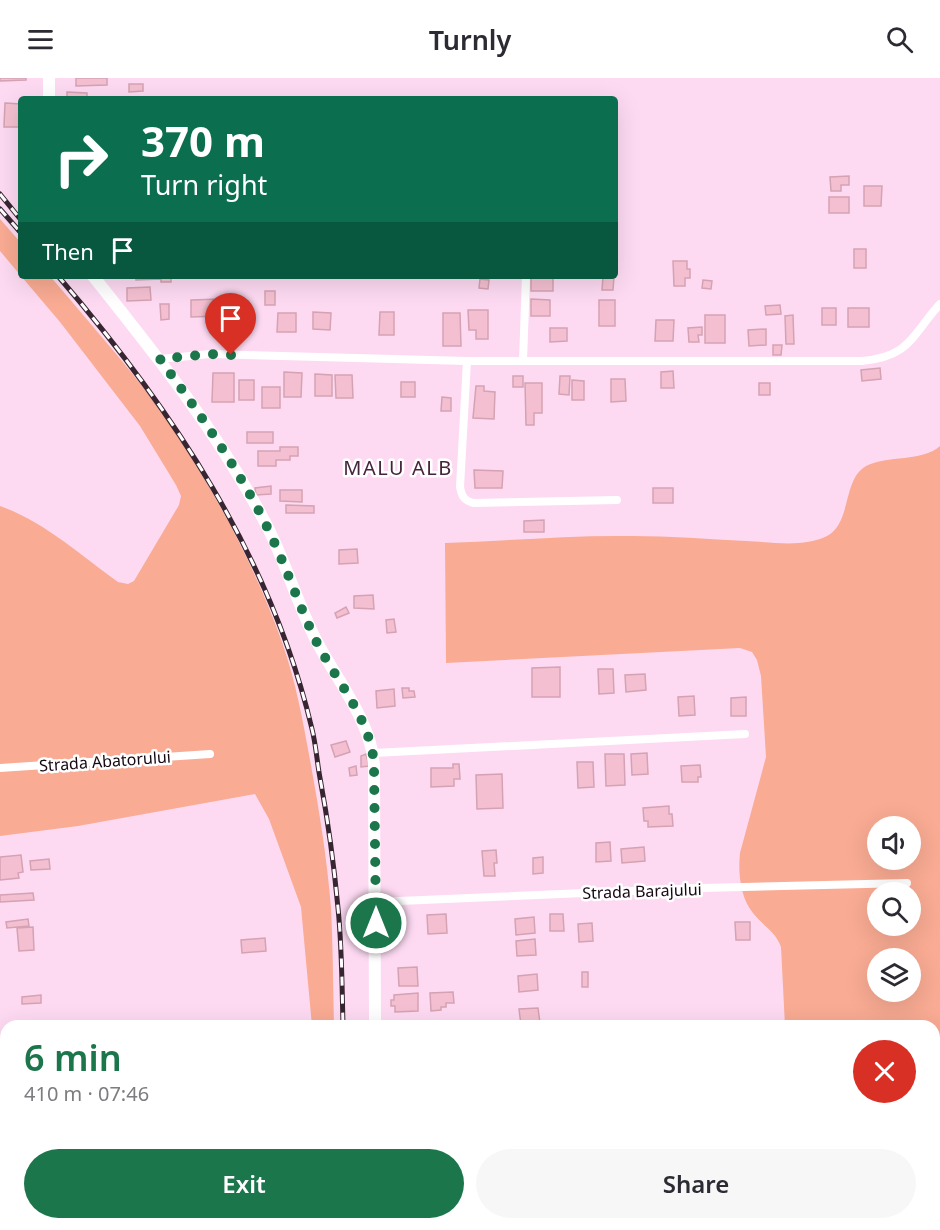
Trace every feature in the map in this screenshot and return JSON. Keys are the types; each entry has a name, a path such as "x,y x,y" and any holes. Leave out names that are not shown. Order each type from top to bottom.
{"street":[{"path":"49,78 49,96"},
{"path":"95,279 160,359 201,415 249,494 268,529 313,634 363,724 374,753 375,1020"},
{"path":"523,361 526,279"},
{"path":"160,359 210,354 467,361 862,361 881,359 896,354 910,343 940,304"},
{"path":"467,361 460,487 466,501 473,503 617,500"},
{"path":"374,753 745,734"},
{"name":"Strada Abatorului","path":"0,768 210,754"},
{"name":"Strada Barajului","path":"376,902 702,888 867,884"}],"shaded area":[{"path":"0,219 18,240 18,272 0,251"},
{"path":"24,279 53,279 143,387 185,447 223,511 270,611 288,659 305,731 320,815 331,908 334,1020 311,1020 301,907 269,819 255,794 78,826 0,836 0,506 47,530 118,582 128,584 134,581 179,505 181,496 140,426 60,322"},
{"path":"940,446 940,1020 785,1020 781,947 776,937 745,900 739,868 740,853 766,757 761,676 757,660 752,652 740,648 446,663 445,543 609,536 808,542 827,536 835,530 858,472 866,466 884,460 933,451"}],"building":[{"path":"0,78 26,78 26,80 0,81"},
{"path":"76,78 107,78 107,85 76,86"},
{"path":"129,84 143,84 143,91 129,92"},
{"path":"67,92 87,93 87,96 67,96"},
{"path":"5,103 18,104 18,127 4,127"},
{"path":"849,176 849,185 841,185 841,191 831,191 830,177"},
{"path":"864,186 882,186 881,206 864,206"},
{"path":"829,197 849,197 849,213 829,213"},
{"path":"854,249 866,249 866,268 854,268"},
{"path":"673,261 687,261 690,278 685,278 685,286 674,286"},
{"path":"161,279 171,279 171,282 161,282"},
{"path":"480,279 489,280 488,289 479,288"},
{"path":"531,279 553,279 553,291 531,291"},
{"path":"603,279 614,279 613,290 602,290"},
{"path":"703,280 712,281 711,289 702,288"},
{"path":"150,287 151,300 127,301 127,288"},
{"path":"265,291 275,291 275,305 265,305"},
{"path":"220,299 221,316 191,317 191,300"},
{"path":"531,299 550,300 550,316 531,316"},
{"path":"599,300 615,300 615,326 599,326"},
{"path":"160,304 169,304 169,319 161,320"},
{"path":"780,305 781,314 766,315 765,306"},
{"path":"822,308 836,308 836,325 822,325"},
{"path":"848,308 869,308 869,327 848,327"},
{"path":"468,310 488,310 488,339 476,339 476,330 469,330"},
{"path":"313,312 331,313 330,330 313,329"},
{"path":"380,312 394,312 394,335 379,335"},
{"path":"278,313 296,313 296,332 277,332"},
{"path":"443,313 460,313 461,346 443,346"},
{"path":"705,315 725,315 725,343 705,343"},
{"path":"793,315 794,344 786,344 785,316"},
{"path":"656,320 674,320 673,341 655,341"},
{"path":"702,327 702,335 698,335 699,342 689,342 688,328"},
{"path":"550,328 567,328 567,341 550,342"},
{"path":"766,329 766,345 749,346 748,330"},
{"path":"773,345 782,345 781,355 773,355"},
{"path":"880,368 881,379 862,381 861,370"},
{"path":"673,371 674,388 661,388 661,372"},
{"path":"284,372 302,373 301,397 284,397"},
{"path":"213,373 234,373 234,402 212,402"},
{"path":"315,374 332,375 332,396 315,396"},
{"path":"335,375 352,375 353,398 336,398"},
{"path":"513,376 523,376 523,387 513,387"},
{"path":"560,376 570,376 569,395 559,394"},
{"path":"611,379 625,379 626,401 611,402"},
{"path":"239,380 254,380 254,400 239,400"},
{"path":"572,380 584,381 584,400 572,400"},
{"path":"401,382 415,382 415,397 401,397"},
{"path":"525,383 542,383 542,413 534,413 534,425 526,425"},
{"path":"759,383 770,383 770,395 759,395"},
{"path":"476,386 484,386 484,391 495,392 494,419 473,418"},
{"path":"262,387 280,387 280,408 262,408"},
{"path":"442,397 451,398 451,411 441,411"},
{"path":"247,432 273,432 273,443 247,443"},
{"path":"280,447 298,447 298,456 290,456 290,460 276,460 276,466 258,466 258,451 280,451"},
{"path":"474,470 503,471 502,488 475,488"},
{"path":"271,486 271,494 256,495 255,488"},
{"path":"653,488 673,488 673,503 653,503"},
{"path":"280,490 302,490 302,502 280,501"},
{"path":"286,505 314,506 314,513 286,513"},
{"path":"544,520 544,532 524,532 524,521"},
{"path":"357,549 358,563 339,564 339,550"},
{"path":"373,595 374,609 354,608 354,596"},
{"path":"346,607 349,613 337,618 335,613"},
{"path":"394,619 396,632 387,633 386,620"},
{"path":"560,667 560,697 532,697 532,668"},
{"path":"598,669 613,669 614,693 599,694"},
{"path":"645,674 646,690 626,692 625,675"},
{"path":"402,688 414,691 415,697 403,698"},
{"path":"394,689 395,706 377,708 376,691"},
{"path":"694,696 695,715 679,716 678,697"},
{"path":"746,697 746,716 731,716 731,698"},
{"path":"346,741 350,752 335,757 331,745"},
{"path":"647,753 648,774 632,775 631,754"},
{"path":"366,754 369,766 361,767 361,756"},
{"path":"605,754 624,754 625,785 606,786"},
{"path":"577,762 593,762 594,787 578,788"},
{"path":"453,764 459,764 460,779 454,779 454,786 431,787 431,768 453,768"},
{"path":"700,765 701,777 698,777 698,782 682,782 681,766"},
{"path":"356,766 357,775 350,776 349,768"},
{"path":"502,774 503,808 477,809 476,775"},
{"path":"669,806 673,826 648,827 648,821 644,821 643,808"},
{"path":"610,842 611,861 596,862 596,843"},
{"path":"644,847 645,861 622,863 621,849"},
{"path":"496,850 495,876 484,876 482,851"},
{"path":"21,855 23,872 18,873 19,878 0,880 0,857"},
{"path":"543,857 543,873 533,874 533,858"},
{"path":"49,859 50,869 31,870 30,861"},
{"path":"33,893 34,900 0,902 0,895"},
{"path":"446,914 447,933 428,934 427,915"},
{"path":"550,914 563,914 564,931 550,931"},
{"path":"534,917 535,933 516,935 515,919"},
{"path":"28,919 29,926 7,928 6,922"},
{"path":"735,922 750,922 750,940 736,940"},
{"path":"592,923 593,941 579,942 578,924"},
{"path":"33,927 34,950 19,951 17,928"},
{"path":"265,938 266,951 242,953 241,940"},
{"path":"535,939 536,955 517,956 516,941"},
{"path":"417,967 418,986 399,986 398,968"},
{"path":"582,972 588,972 588,987 582,987"},
{"path":"537,974 538,990 519,992 518,976"},
{"path":"453,992 454,1003 446,1003 446,1007 441,1007 441,1010 431,1011 430,993"},
{"path":"418,993 418,1011 395,1012 395,1006 391,1006 394,995"},
{"path":"41,995 41,1003 22,1004 22,997"},
{"path":"538,1008 540,1020 520,1020 519,1009"}],"railway":[{"path":"0,194 18,216"},
{"path":"0,209 18,230"},
{"path":"60,279 140,379 178,432 244,545 271,604 294,665 315,741 336,892 343,1020"}],"district":[{"name":"MALU ALB","path":"398,468"}],"route":[{"path":"231,355 210,354 160,359 201,415 249,494 268,529 324,657 367,731 374,753 376,923"}]}
